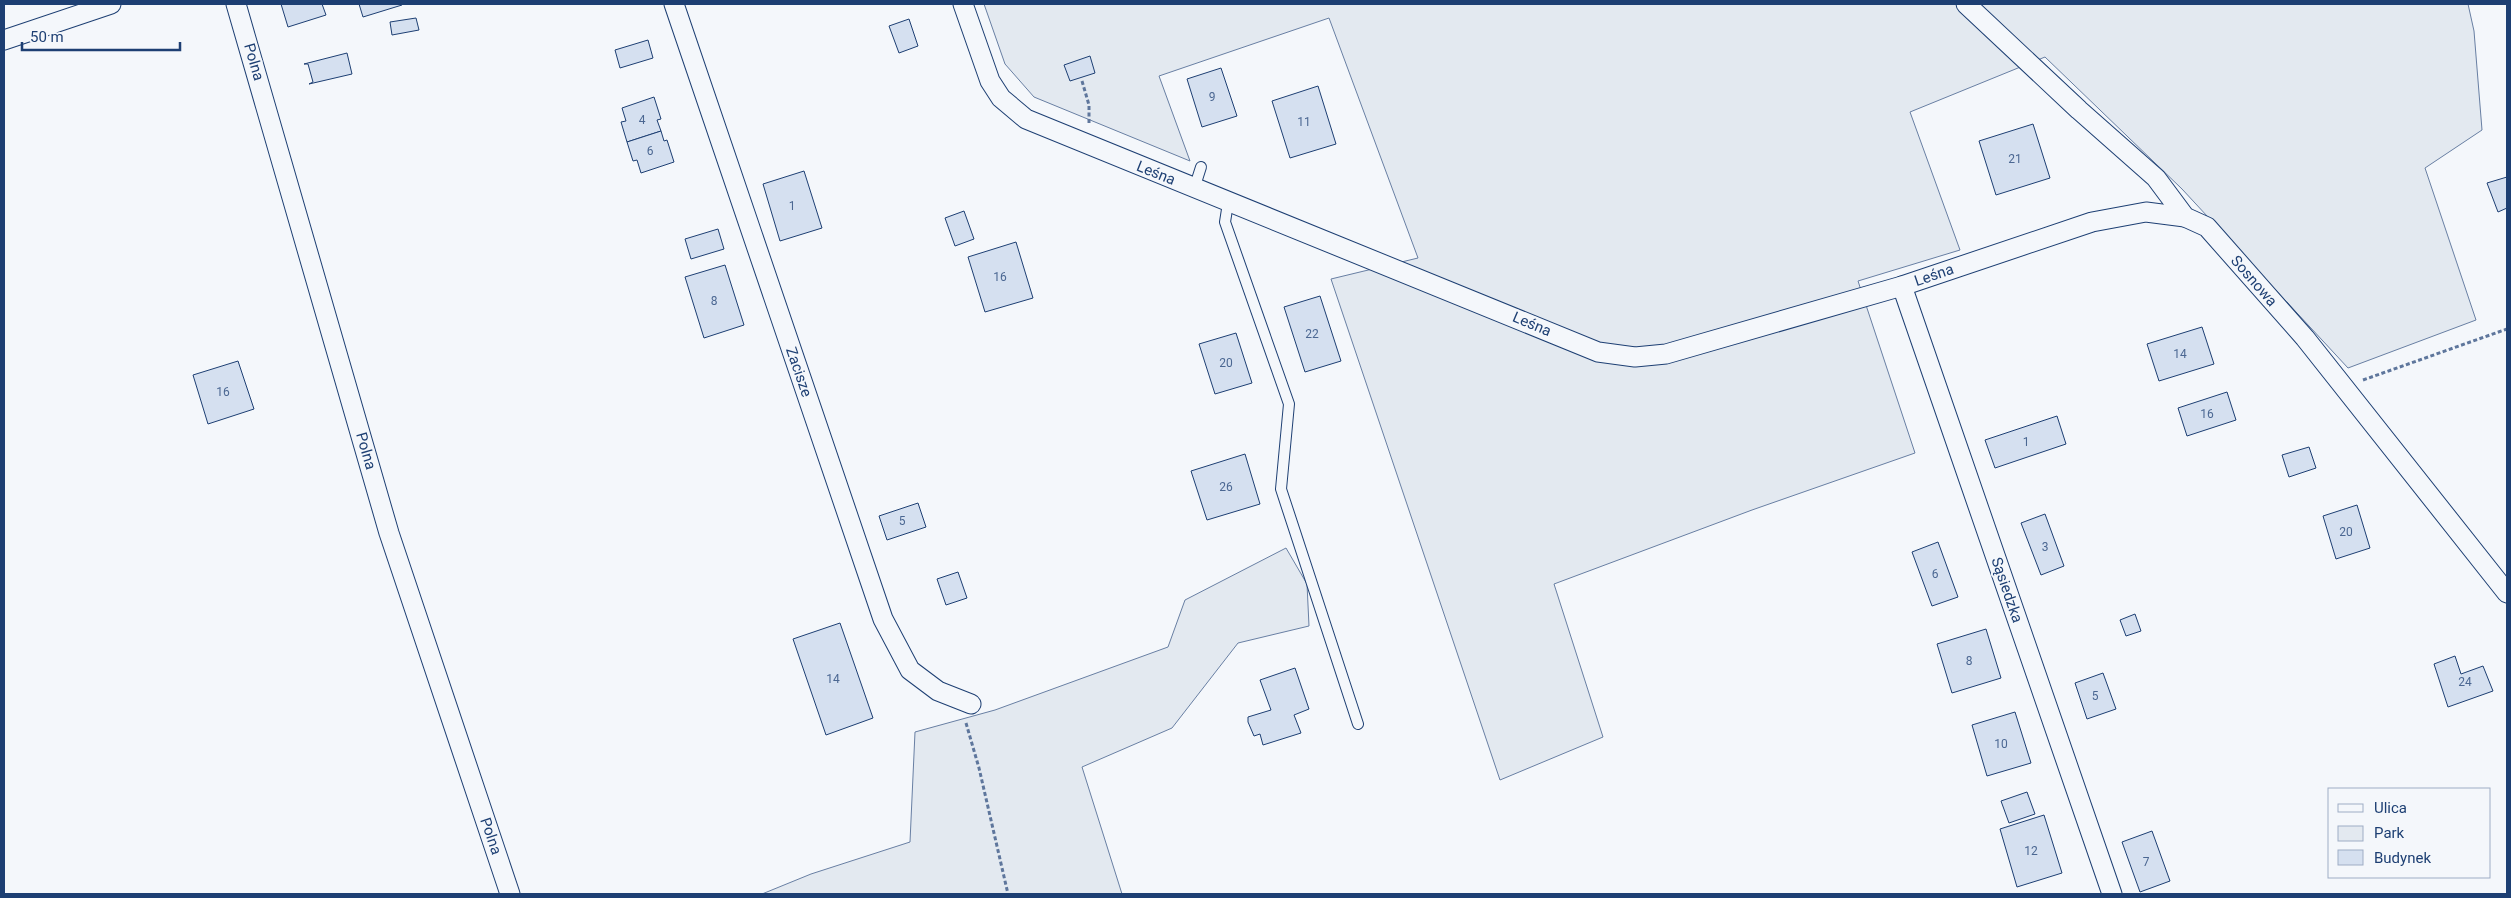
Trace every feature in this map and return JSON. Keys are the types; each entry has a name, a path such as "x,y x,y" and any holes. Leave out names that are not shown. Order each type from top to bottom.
{"street":[{"path":"4,40 111,4"},
{"name":"Polna","path":"236,4 389,533 510,894"},
{"name":"Zacisze","path":"674,4 883,619 910,670 938,691 965,701"},
{"name":"Leśna","path":"963,4 990,81 1001,98 1026,119 1228,203 1598,352 1635,357 1666,354 1902,286 2092,222 2146,212 2185,217"},
{"name":"Sosnowa","path":"1966,4 2079,110 2156,178 2185,217 2207,227 2305,338 2507,593"},
{"name":"Sąsiedzka","path":"1902,286 2112,894"}],"lane":[{"path":"1194,189 1202,167"},
{"path":"1228,203 1226,222 1289,404 1281,489 1358,724"}],"path":[{"path":"1080,142 1090,120 1089,106 1082,81"},
{"path":"2344,387 2507,329"},
{"path":"965,701 1008,894"}],"green space":[{"path":"984,4 2468,4 2474,31 2482,130 2425,168 2476,320 2348,368 2182,189 2045,57 1910,112 1960,250 1858,281 1915,453 1752,510 1554,584 1603,737 1500,780 1331,279 1418,258 1329,18 1159,76 1190,161 1034,97 1005,64"},
{"path":"1286,548 1307,584 1309,626 1238,643 1172,728 1082,767 1122,894 762,894 811,874 910,842 915,732 995,710 1168,647 1185,600"}],"building":[{"path":"281,4 322,4 326,15 288,27"},
{"path":"359,4 402,4 402,5 363,17"},
{"path":"416,18 419,30 392,35 390,22"},
{"path":"909,19 918,46 899,53 889,26"},
{"path":"648,40 653,58 620,68 615,50"},
{"path":"347,53 352,74 309,84 313,82 308,64 304,64"},
{"path":"1090,56 1095,73 1070,81 1064,65"},
{"path":"1221,68 1237,116 1202,127 1187,79"},
{"path":"1318,86 1336,144 1290,158 1272,101"},
{"path":"654,97 661,119 657,120 661,131 627,142 621,122 626,121 622,108"},
{"path":"2033,124 2050,178 1996,195 1979,141"},
{"path":"661,131 664,141 667,140 674,162 641,173 637,160 633,161 627,142"},
{"path":"804,171 822,228 780,241 763,184"},
{"path":"2507,177 2507,208 2498,212 2487,183"},
{"path":"964,211 974,239 955,246 945,218"},
{"path":"718,229 724,249 691,259 685,239"},
{"path":"1016,242 1033,298 985,312 968,257"},
{"path":"725,265 744,325 704,338 685,277"},
{"path":"1320,296 1341,361 1305,372 1284,307"},
{"path":"2202,327 2214,364 2159,381 2147,344"},
{"path":"1236,333 1252,383 1215,394 1199,344"},
{"path":"238,361 254,409 208,424 193,375"},
{"path":"2227,392 2236,420 2187,436 2178,408"},
{"path":"2057,416 2066,444 1995,468 1985,440"},
{"path":"2309,447 2316,468 2289,477 2282,455"},
{"path":"1245,454 1260,504 1207,520 1191,471"},
{"path":"918,503 926,527 887,540 879,516"},
{"path":"2357,505 2370,548 2336,559 2323,516"},
{"path":"2045,514 2064,566 2041,575 2021,523"},
{"path":"1938,542 1958,597 1932,606 1912,552"},
{"path":"958,572 967,598 946,605 937,579"},
{"path":"2135,614 2141,631 2126,636 2120,620"},
{"path":"840,623 873,718 826,735 793,639"},
{"path":"1986,629 2001,678 1952,693 1937,644"},
{"path":"2455,656 2461,674 2483,666 2493,691 2448,707 2434,664"},
{"path":"1295,668 1309,709 1294,715 1301,733 1263,745 1260,734 1254,736 1248,722 1248,717 1271,710 1260,680"},
{"path":"2103,673 2116,709 2087,719 2075,683"},
{"path":"2015,712 2031,763 1987,776 1972,725"},
{"path":"2027,792 2035,814 2009,823 2001,801"},
{"path":"2044,815 2062,873 2017,887 2000,829"},
{"path":"2152,831 2170,881 2140,892 2122,842"}]}
